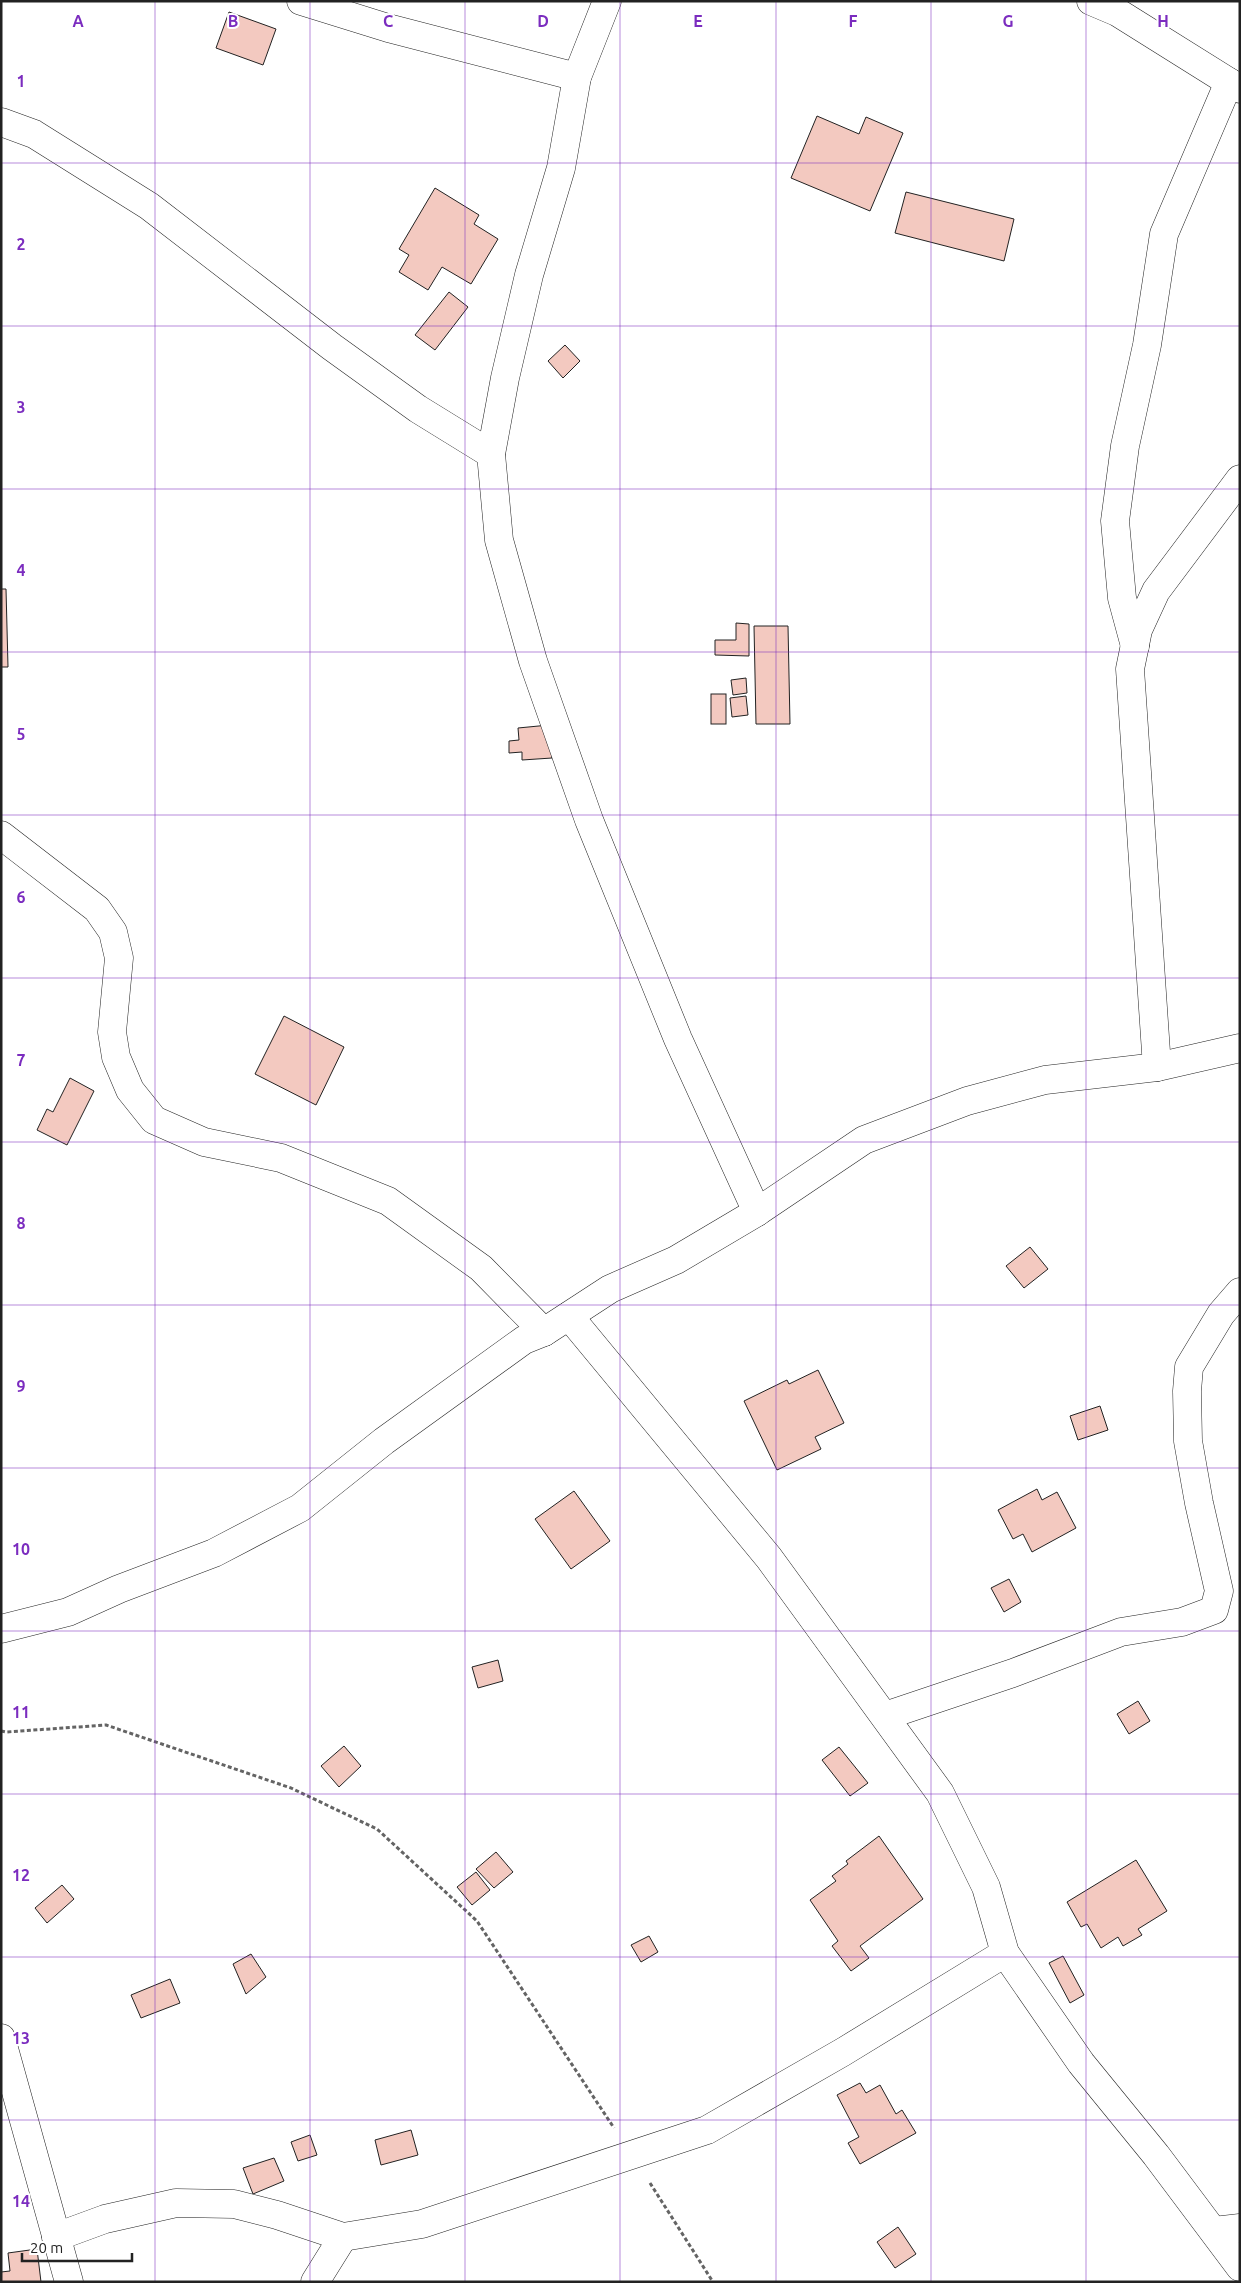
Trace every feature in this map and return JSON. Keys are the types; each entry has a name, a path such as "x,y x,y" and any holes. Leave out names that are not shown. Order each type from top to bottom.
{"street":[{"path":"300,1 388,28 577,77"},
{"path":"606,1 577,77 561,168 530,275 506,378 491,454 499,540 536,671 589,820 674,1030 757,1212"},
{"path":"1091,1 1117,12 1234,86 1164,234 1148,336 1124,446 1115,521 1122,598 1135,646"},
{"path":"1,122 34,134 150,206 332,347 410,404 491,454"},
{"path":"1157,1066 1130,669 1138,630 1156,591 1240,479"},
{"path":"1,835 97,909 113,932 119,958 112,1032 116,1057 130,1090 154,1120 204,1142 281,1158 388,1201 481,1268 544,1332"},
{"path":"1,1629 68,1612 119,1589 214,1553 300,1508 384,1442 524,1340 544,1332 610,1289 676,1260 757,1212 864,1140 967,1101 1045,1080 1157,1066 1240,1048"},
{"path":"885,1716 1013,1674 1121,1632 1182,1622 1214,1610 1219,1591 1199,1503 1188,1442 1187,1391 1189,1367 1210,1331 1240,1292"},
{"path":"570,1316 769,1558 885,1716 944,1802 986,1887 1005,1953 1081,2063 1227,2229 1240,2267"},
{"path":"56,2237 105,2219 176,2203 234,2204 277,2215 343,2237 422,2224 706,2130 843,2052 1005,1953"},
{"path":"1,2038 69,2282"},
{"path":"316,2282 343,2237"}],"path":[{"path":"1,1731 106,1725 291,1788 378,1829 477,1921 632,2155 713,2282"}],"building":[{"path":"229,12 276,29 263,65 216,48"},
{"path":"817,116 859,134 866,117 903,133 870,211 791,178"},
{"path":"435,188 479,215 474,224 498,239 471,284 442,267 428,290 399,272 409,255 399,249"},
{"path":"906,192 1014,219 1004,261 895,233"},
{"path":"449,292 468,307 435,350 415,335"},
{"path":"565,345 580,361 563,378 548,361"},
{"path":"1,589 6,589 8,667 1,667"},
{"path":"736,623 749,624 749,656 715,655 715,640 736,640"},
{"path":"754,626 788,626 790,724 756,724"},
{"path":"746,678 747,693 733,695 731,680"},
{"path":"711,694 726,694 726,724 711,724"},
{"path":"746,696 748,715 732,717 730,698"},
{"path":"549,725 552,758 522,760 522,752 509,753 509,741 519,740 518,728"},
{"path":"284,1016 344,1047 316,1105 255,1074"},
{"path":"70,1078 94,1091 67,1145 37,1130 47,1109 53,1112"},
{"path":"1030,1247 1048,1269 1024,1288 1006,1266"},
{"path":"818,1370 844,1423 815,1437 821,1449 777,1470 744,1401 787,1380 789,1384"},
{"path":"1100,1406 1108,1430 1078,1440 1070,1416"},
{"path":"1037,1489 1042,1500 1057,1492 1076,1528 1032,1552 1023,1534 1013,1539 998,1510"},
{"path":"574,1491 610,1541 571,1569 535,1519"},
{"path":"1009,1579 1021,1602 1004,1612 991,1588"},
{"path":"498,1660 503,1681 478,1688 472,1667"},
{"path":"1138,1701 1150,1721 1129,1734 1117,1714"},
{"path":"344,1746 361,1766 339,1787 321,1766"},
{"path":"839,1747 868,1783 850,1796 822,1760"},
{"path":"879,1836 923,1899 860,1946 869,1958 851,1971 832,1946 838,1941 810,1900 836,1881 832,1876 848,1864 846,1861"},
{"path":"496,1852 513,1872 494,1888 476,1869"},
{"path":"1136,1860 1167,1911 1138,1929 1142,1935 1123,1946 1118,1937 1101,1948 1087,1924 1081,1927 1067,1902"},
{"path":"476,1872 490,1890 472,1905 457,1887"},
{"path":"62,1885 74,1899 47,1923 35,1908"},
{"path":"649,1936 658,1952 641,1962 631,1945"},
{"path":"251,1954 266,1977 246,1994 233,1964"},
{"path":"1063,1956 1084,1995 1070,2003 1049,1963"},
{"path":"170,1979 180,2003 141,2018 131,1995"},
{"path":"860,2083 866,2093 880,2085 896,2114 902,2110 916,2133 860,2164 848,2143 859,2137 837,2095"},
{"path":"411,2130 418,2155 381,2165 375,2140"},
{"path":"310,2135 317,2155 298,2161 291,2142"},
{"path":"274,2158 284,2181 253,2194 243,2168"},
{"path":"898,2227 916,2254 895,2268 877,2242"},
{"path":"37,2249 41,2282 1,2282 1,2272 10,2271 8,2253"}]}
